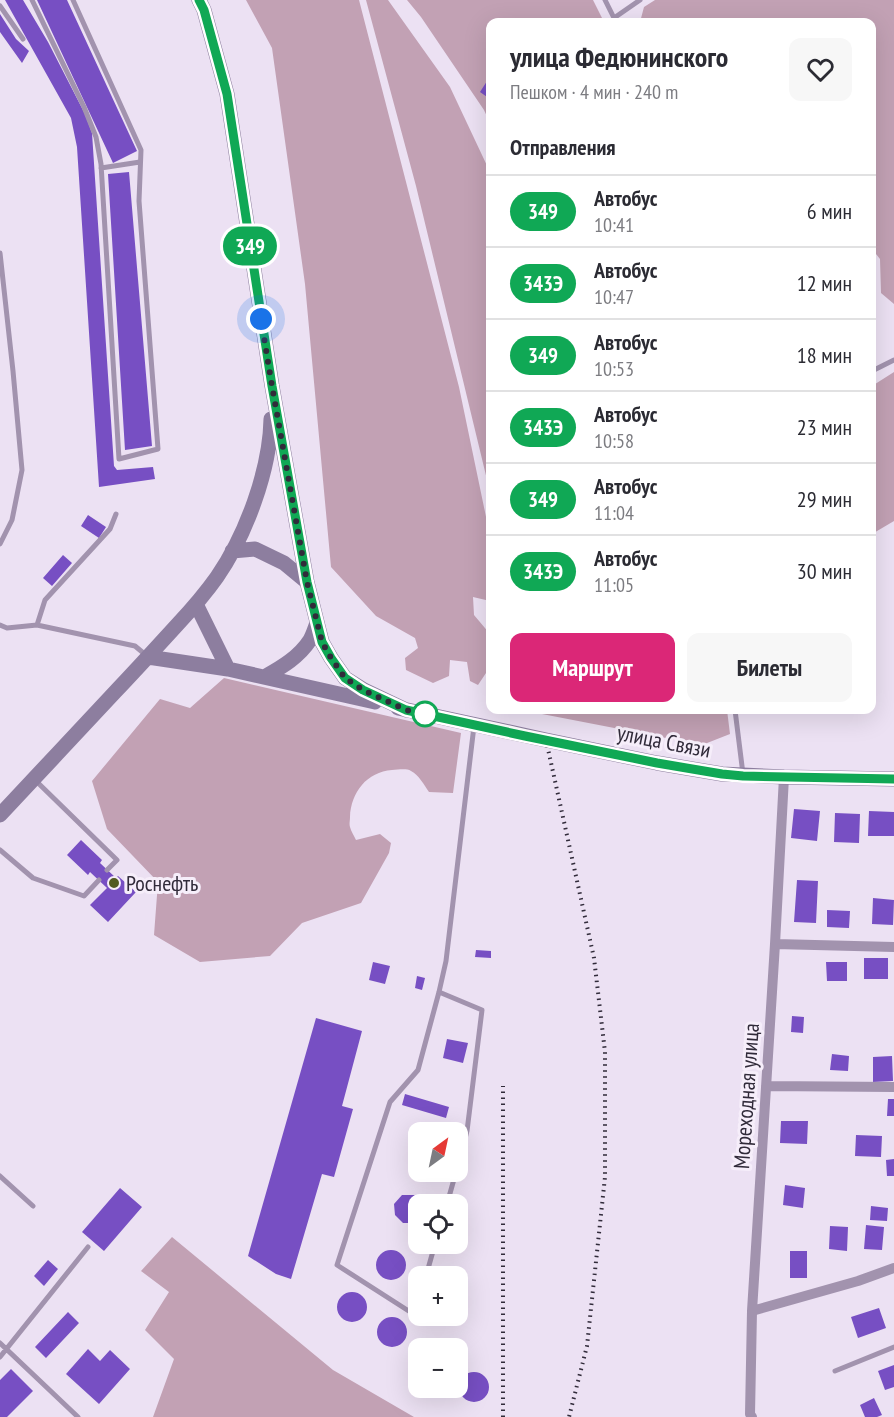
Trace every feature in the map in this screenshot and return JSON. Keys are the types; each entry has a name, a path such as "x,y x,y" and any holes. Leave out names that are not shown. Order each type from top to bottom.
{"main road":[{"path":"199,0 204,10 227,94 272,386 307,582 322,642 345,678 363,690 406,710"},
{"path":"0,815 148,657 218,576 248,516 263,473 270,439 272,386"},
{"path":"232,551 255,549 284,562 307,582"},
{"path":"196,604 228,669"},
{"path":"266,676 285,665 300,652 310,639 317,622"},
{"name":"улица Связи","path":"148,657 266,676 474,725 657,763 722,774 894,779"}],"street":[{"name":"Мореходная улица","path":"752,1417 750,1414 752,1311 784,777"},
{"path":"775,944 894,947"},
{"path":"766,1086 894,1087"},
{"path":"752,1311 858,1281 894,1268"}],"lane":[{"path":"32,0 84,107 96,137 101,168 119,459 158,449 139,201 141,150 73,0"},
{"path":"605,0 614,18"},
{"path":"618,18 640,0"},
{"path":"0,6 22,39"},
{"path":"101,168 140,162"},
{"path":"0,253 22,470 12,520 0,544"},
{"path":"876,369 894,360"},
{"path":"36,625 45,600 110,529 116,514"},
{"path":"0,625 7,628 36,625 135,646 148,657"},
{"path":"735,714 743,776"},
{"path":"408,1310 338,1265 390,1102 418,1070 439,992 446,961 474,725"},
{"path":"33,779 117,860 107,870"},
{"path":"0,850 33,878 84,896 99,880"},
{"path":"439,992 482,1010 468,1123"},
{"path":"0,1176 33,1206"},
{"path":"0,1357 88,1247"},
{"path":"0,1343 78,1417"},
{"path":"835,1371 894,1347"}],"shaded area":[{"path":"246,0 359,0 459,387 486,517 486,600 473,597 474,615 486,629 486,673 478,685 470,681 467,662 450,660 449,676 433,683 406,670 405,658 418,648 415,638 376,616 331,567 305,284 272,48"},
{"path":"366,0 388,0 450,87 486,164 486,475 416,186"},
{"path":"407,0 593,0 602,18 486,18 486,114 421,17"},
{"path":"655,0 894,0 894,304 881,293 880,259 876,254 876,18 641,18 644,7"},
{"path":"894,372 894,521 876,532 876,383"},
{"path":"224,678 461,733 453,793 429,792 416,775 404,769 375,775 368,779 357,792 351,808 350,824 356,840 380,834 391,843 389,853 361,903 302,923 270,956 200,962 154,935 158,882 107,829 92,781 160,699 190,708"},
{"path":"542,714 728,714 730,734 702,745"},
{"path":"172,1237 333,1370 414,1417 153,1417 174,1359 145,1330 169,1292 141,1271"}],"building":[{"path":"5,0 23,0 48,42 85,114 92,133 114,466 117,470 153,467 155,479 99,487 77,147 71,118"},
{"path":"37,0 67,0 137,151 113,163"},
{"path":"0,14 16,39 29,51 22,63 0,32"},
{"path":"486,83 486,96 480,92"},
{"path":"129,172 152,446 125,450 108,174"},
{"path":"88,515 106,527 99,538 81,526"},
{"path":"63,555 72,563 52,586 43,578"},
{"path":"794,809 820,811 817,841 791,838"},
{"path":"869,811 894,812 894,836 868,836"},
{"path":"835,813 860,814 859,843 834,842"},
{"name":"Роснефть","path":"81,840 102,860 100,863 136,892 108,922 90,905 107,888 90,872 88,875 67,855"},
{"path":"797,880 818,881 816,923 794,922"},
{"path":"873,898 894,900 893,925 872,924"},
{"path":"827,910 850,911 849,928 827,927"},
{"path":"476,950 491,951 491,958 475,957"},
{"path":"864,958 888,958 888,979 864,979"},
{"path":"373,962 390,966 385,984 369,980"},
{"path":"826,962 847,962 847,981 827,981"},
{"path":"417,976 425,978 422,990 415,988"},
{"path":"792,1016 804,1017 803,1033 791,1032"},
{"path":"316,1018 362,1031 342,1106 353,1109 334,1177 322,1174 291,1279 276,1274 248,1256"},
{"path":"447,1039 468,1043 463,1063 443,1058"},
{"path":"832,1054 849,1056 848,1071 830,1070"},
{"path":"892,1056 893,1081 873,1082 873,1057"},
{"path":"405,1094 449,1107 446,1118 402,1105"},
{"path":"888,1099 894,1099 894,1116 887,1116"},
{"path":"781,1121 808,1121 807,1144 780,1143"},
{"path":"856,1135 882,1136 881,1157 855,1156"},
{"path":"894,1159 894,1176 887,1176 886,1160"},
{"path":"785,1185 805,1188 803,1208 783,1205"},
{"path":"120,1188 142,1207 104,1251 82,1232"},
{"path":"402,1195 408,1195 408,1223 403,1223 395,1215 394,1204"},
{"path":"871,1206 888,1208 887,1221 870,1220"},
{"path":"866,1225 884,1227 882,1250 864,1249"},
{"path":"830,1226 848,1227 847,1251 829,1249"},
{"path":"391,1250 401,1255 406,1265 401,1275 391,1280 381,1275 376,1265 381,1255"},
{"path":"790,1251 807,1251 807,1278 790,1278"},
{"path":"48,1260 58,1269 44,1286 34,1276"},
{"path":"352,1292 358,1293 366,1301 366,1313 358,1321 352,1322 346,1321 338,1313 337,1307 338,1301 346,1293"},
{"path":"879,1308 886,1328 858,1338 851,1317"},
{"path":"68,1312 79,1323 46,1358 35,1347"},
{"path":"392,1317 402,1322 407,1332 402,1342 392,1347 382,1342 377,1332 382,1322"},
{"path":"88,1349 100,1361 110,1350 130,1369 99,1404 66,1374"},
{"path":"894,1365 894,1387 885,1390 878,1371"},
{"path":"11,1369 33,1391 7,1417 0,1417 0,1380"},
{"path":"468,1373 480,1373 488,1381 488,1393 480,1401 468,1401 465,1398 468,1398"},
{"path":"874,1398 882,1415 865,1417 860,1405"}],"railway":[{"path":"546,740 594,958 605,1052 605,1177 587,1346 569,1417"},
{"path":"503,1086 503,1417"}],"bus line":[{"name":"349","path":"199,0 204,10 227,94 272,386 307,582 322,642 345,678 363,690 406,710 657,763 743,776 894,779"}],"place":[{"name":"Роснефть","path":"114,883"}],"route":[{"path":"261,319 307,582 322,642 345,678 363,690 406,710 425,714"}]}
